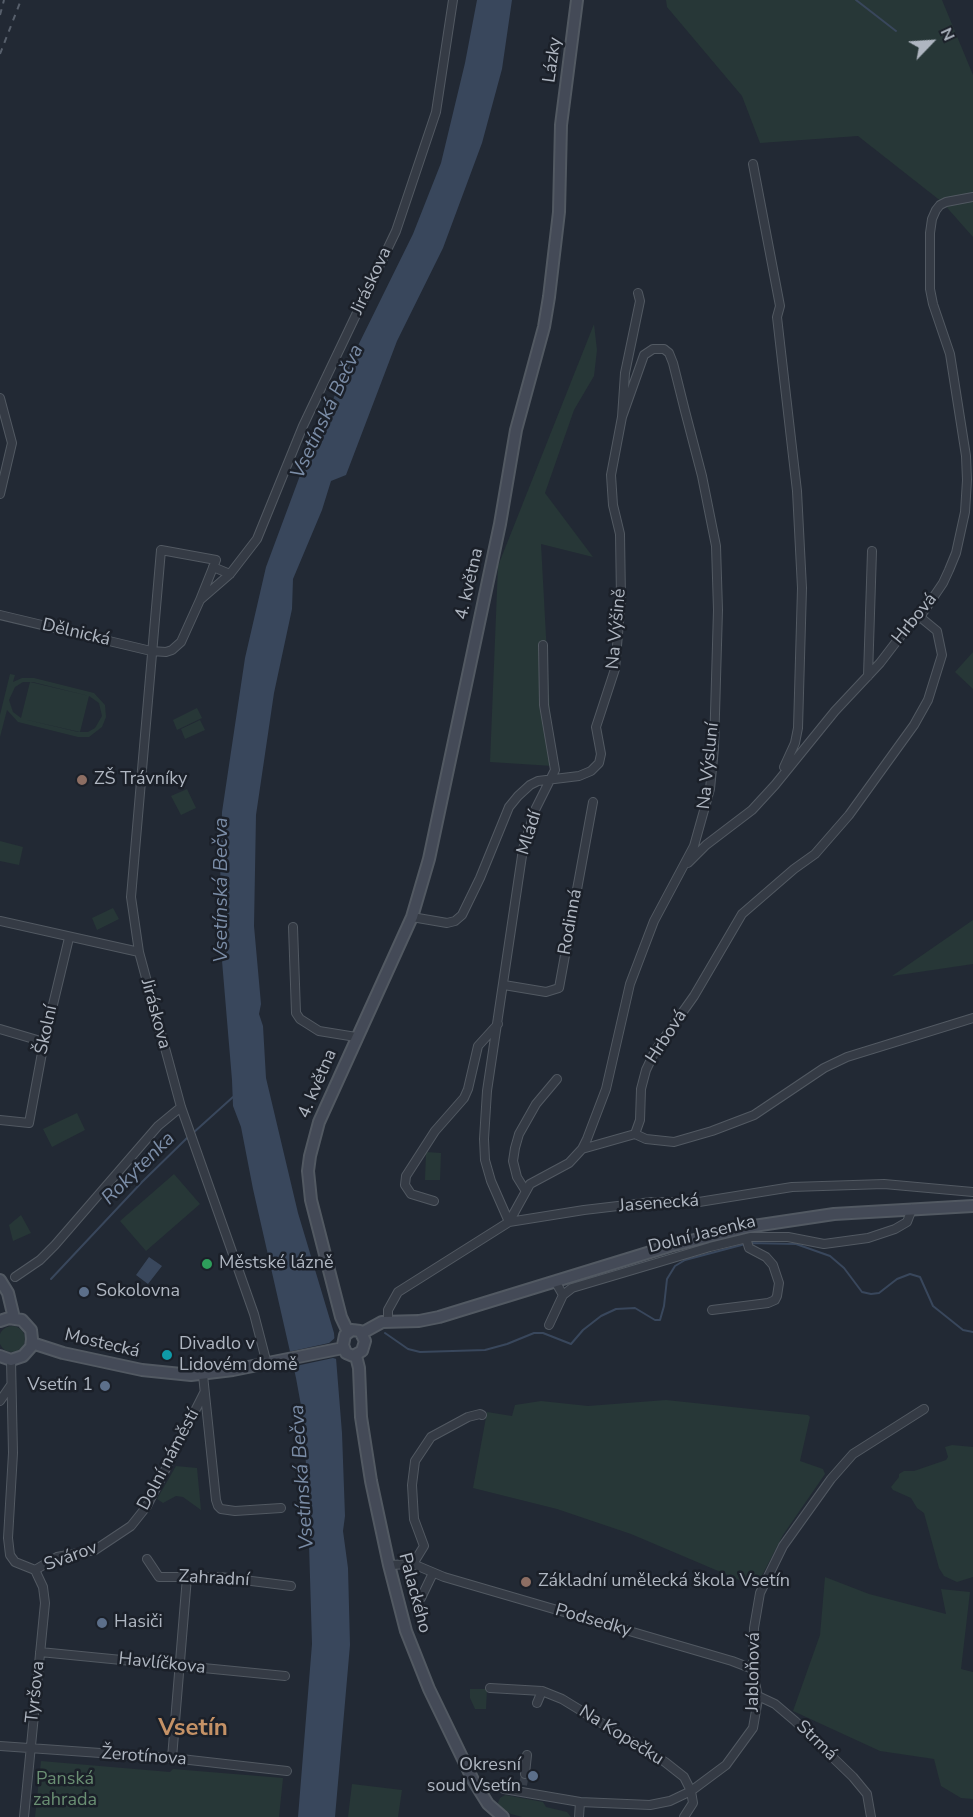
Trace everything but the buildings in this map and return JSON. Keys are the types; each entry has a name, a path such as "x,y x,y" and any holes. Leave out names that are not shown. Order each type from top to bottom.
{"street":[{"name":"Jiráskova","path":"200,600 230,574 257,539 303,426 396,231 436,112 453,0"},
{"name":"Lázky","path":"561,125 577,0"},
{"name":"4. května","path":"348,1332 341,1317 311,1200 308,1171 312,1144 319,1122 356,1037 412,917 430,850 500,524 516,430 544,327 559,212 561,125"},
{"name":"Hrbová","path":"753,164 780,306 777,317 797,491 802,588 798,728 789,758 775,785"},
{"name":"Hrbová","path":"684,866 706,845 752,810 775,785 835,711 868,676 906,629 920,617 943,583 963,522 967,492 966,456 950,354 930,290 930,233 932,219 940,205 973,197"},
{"name":"Na Výšině","path":"412,917 447,923 455,921 462,915 480,878 509,807 530,785 538,781 579,776 591,771 599,763 601,753 596,727 615,669 621,599 621,534 611,490 611,475 622,417 625,373 640,301 638,293"},
{"name":"Na Výsluní","path":"509,1222 525,1190 538,1179 569,1163 588,1139 606,1089 630,984 654,921 694,846 710,789 714,748 718,576 716,546 702,476 673,363 669,353 664,349 653,348 644,355 622,417"},
{"path":"0,398 12,443 0,494"},
{"name":"Jiráskova","path":"152,651 166,652 181,642 216,560 161,550 152,651 131,897 139,952 181,1107 254,1314 267,1364"},
{"path":"868,676 872,551"},
{"path":"213,567 230,574"},
{"name":"Dělnická","path":"0,615 152,651"},
{"name":"Hrbová","path":"635,1134 640,1120 641,1089 646,1070 655,1051 694,996 742,914 815,854 855,806 914,725 928,700 942,655 938,631 920,617"},
{"path":"543,645 544,705 555,770 552,780"},
{"name":"Mládí","path":"509,1222 490,1181 485,1160 487,1091 523,849 535,810 552,780"},
{"name":"Rodinná","path":"504,985 546,992 559,988 593,802"},
{"path":"0,921 139,952"},
{"name":"4. května","path":"293,927 296,1013 300,1019 320,1031 356,1037"},
{"name":"Školní","path":"0,1120 29,1123 44,1042 69,938"},
{"path":"582,1149 635,1134 646,1139 674,1142 712,1131 754,1115 824,1068 846,1057 973,1018"},
{"path":"434,1201 411,1194 405,1185 406,1176 435,1131 464,1098 478,1046 498,1024"},
{"path":"0,1029 44,1042"},
{"path":"525,1190 517,1177 513,1161 514,1148 536,1104 557,1079"},
{"path":"15,1277 40,1260 55,1245 158,1126 181,1107"},
{"name":"Jasenecká","path":"388,1322 388,1310 398,1292 509,1222 652,1202 699,1202 792,1187 884,1184 973,1192"},
{"name":"Dolní Jasenka","path":"362,1333 373,1325 425,1320 680,1244 747,1227 815,1216 973,1206"},
{"name":"Dolní Jasenka","path":"563,1295 572,1288 710,1247 747,1242 765,1236 788,1237 824,1244 854,1241 882,1234 902,1225 909,1219 912,1209"},
{"name":"Dolní Jasenka","path":"712,1310 768,1303 776,1299 779,1283 775,1269 766,1257 747,1242"},
{"path":"549,1325 563,1295 555,1281"},
{"path":"2,1282 10,1300 14,1318"},
{"path":"0,1321 14,1318 22,1320 32,1334 29,1351 23,1356 11,1360 0,1356"},
{"path":"356,1329 362,1333 365,1346 362,1352 356,1356 349,1355 341,1348 348,1332 356,1329"},
{"name":"Mostecká","path":"32,1343 63,1353 142,1371 203,1375 341,1348"},
{"name":"Palackého","path":"356,1356 367,1455 389,1565 406,1631 429,1689 477,1788 488,1804 503,1817"},
{"path":"0,1401 11,1385 11,1360"},
{"name":"Dolní náměstí","path":"203,1375 218,1506 221,1509 235,1511 281,1508"},
{"name":"Svárov","path":"11,1385 13,1453 8,1538 10,1555 15,1562 35,1570 57,1557 95,1550 131,1526"},
{"name":"Dolní náměstí","path":"131,1526 147,1506 204,1393"},
{"name":"Jabloňová","path":"504,1790 522,1789 580,1802 650,1805 670,1801 691,1791 726,1765 753,1728 758,1696 753,1669 754,1628 760,1593 783,1546 825,1486 853,1454 924,1409"},
{"path":"413,1564 424,1546 414,1519 412,1485 415,1461 431,1437 451,1424 468,1417 482,1415"},
{"name":"Zahradní","path":"147,1559 159,1577 220,1577 291,1586"},
{"name":"Podsedky","path":"389,1565 413,1564 433,1573 753,1669"},
{"name":"Tyršova","path":"24,1817 45,1596 35,1570"},
{"path":"422,1598 433,1573"},
{"path":"172,1758 187,1576"},
{"name":"Havlíčkova","path":"40,1652 285,1676"},
{"name":"Na Kopečku","path":"490,1688 542,1690 561,1699 665,1761 684,1778 691,1791"},
{"path":"537,1703 542,1690"},
{"name":"Strmá","path":"758,1696 775,1704 795,1721 852,1777 867,1794 871,1817"},
{"name":"Žerotínova","path":"0,1746 172,1758 287,1771"},
{"path":"525,1774 528,1755"},
{"path":"684,1817 693,1803 691,1791"},
{"path":"579,1817 580,1802"}],"green space":[{"path":"666,0 942,0 973,75 973,237 942,202 858,136 760,143 742,96 667,7"},
{"path":"594,324 597,350 594,376 574,410 545,493 593,557 541,544 553,766 490,762 498,566"},
{"path":"973,652 973,689 955,672"},
{"path":"10,674 15,675 13,682 22,678 34,678 94,693 105,705 106,717 102,727 89,737 78,737 18,722 7,710 0,737 0,715","holes":["23,682 30,682 21,718 13,712 9,700 15,687","89,696 99,703 102,716 95,728 88,732 80,732"]},
{"path":"197,708 202,718 177,730 173,720"},
{"path":"200,720 205,730 185,739 181,729"},
{"path":"187,789 196,808 181,815 171,796"},
{"path":"0,841 23,847 19,865 0,861"},
{"path":"113,908 119,919 97,930 92,918"},
{"path":"973,920 973,964 892,976"},
{"path":"77,1113 85,1130 52,1147 43,1129"},
{"path":"426,1152 441,1153 440,1180 425,1180"},
{"path":"174,1174 200,1204 146,1251 120,1221"},
{"path":"21,1215 31,1233 13,1241 9,1225"},
{"path":"12,1326 22,1329 25,1339 22,1349 12,1352 2,1349 -1,1339 2,1329"},
{"path":"666,1400 810,1417 800,1461 823,1469 825,1474 783,1535 756,1587 631,1534 557,1509 473,1488 487,1412 512,1416 515,1405 541,1401 588,1406"},
{"path":"952,1445 973,1447 973,1577 957,1582 944,1576 939,1568 924,1513 917,1508 911,1498 891,1487 899,1474 904,1471 914,1471 946,1460 948,1457 945,1447"},
{"path":"176,1466 197,1468 201,1510 183,1497 176,1496 163,1503 157,1499"},
{"path":"825,1577 869,1594 946,1614 941,1589 970,1592 961,1669 973,1672 973,1799 961,1798 941,1786 934,1759 880,1751 793,1711 820,1635"},
{"path":"470,1689 487,1689 486,1709 475,1709 470,1698"},
{"name":"Panská zahrada","path":"41,1761 170,1772 173,1769 283,1778 279,1817 35,1817"},
{"path":"352,1784 402,1790 398,1817 348,1817"},
{"path":"505,1795 543,1802 546,1807 567,1812 571,1817 522,1817 511,1814 497,1805 500,1798"}],"water":[{"name":"Vsetínská Bečva","path":"477,0 512,0 502,69 482,143 443,248 397,341 346,475 331,481 322,510 293,579 292,609 274,693 256,815 254,926 261,1004 259,1014 263,1026 266,1078 298,1213 334,1333 342,1433 345,1516 343,1531 348,1568 350,1645 335,1817 298,1817 312,1644 307,1477 302,1411 296,1378 241,1127 233,1106 219,925 222,812 245,658 266,567 305,462 347,368 413,234 441,163 465,63"},
{"path":"149,1257 162,1266 148,1284 136,1275"}],"pier":[{"path":"336,1337 340,1360 333,1358 291,1367 288,1352 329,1343"}],"waterway":[{"path":"856,0 896,31"},
{"name":"Rokytenka","path":"193,1133 233,1097"},
{"name":"Rokytenka","path":"51,1279 142,1182 188,1137"},
{"path":"385,1333 408,1349 420,1352 485,1350 534,1333 543,1333 571,1344 583,1330 601,1316 616,1309 635,1308 655,1320 660,1320 667,1279 675,1266 685,1260 749,1243 796,1244 830,1256 844,1268 862,1292 871,1294 879,1293 897,1279 910,1274 920,1277 933,1306 963,1330 973,1332"}],"tunnel":[{"path":"523,1785 525,1774"}],"railway":[{"path":"0,15 4,0"},
{"path":"0,54 21,0"}],"place":[{"name":"ZŠ Trávníky","path":"82,780"},
{"name":"Městské lázně","path":"207,1264"},
{"name":"Sokolovna","path":"84,1292"},
{"name":"Divadlo v Lidovém domě","path":"167,1355"},
{"name":"Vsetín 1","path":"105,1386"},
{"name":"Základní umělecká škola Vsetín","path":"526,1582"},
{"name":"Hasiči","path":"102,1623"},
{"name":"Okresní soud Vsetín","path":"533,1776"}],"district":[{"name":"Vsetín","path":"193,1729"}]}
